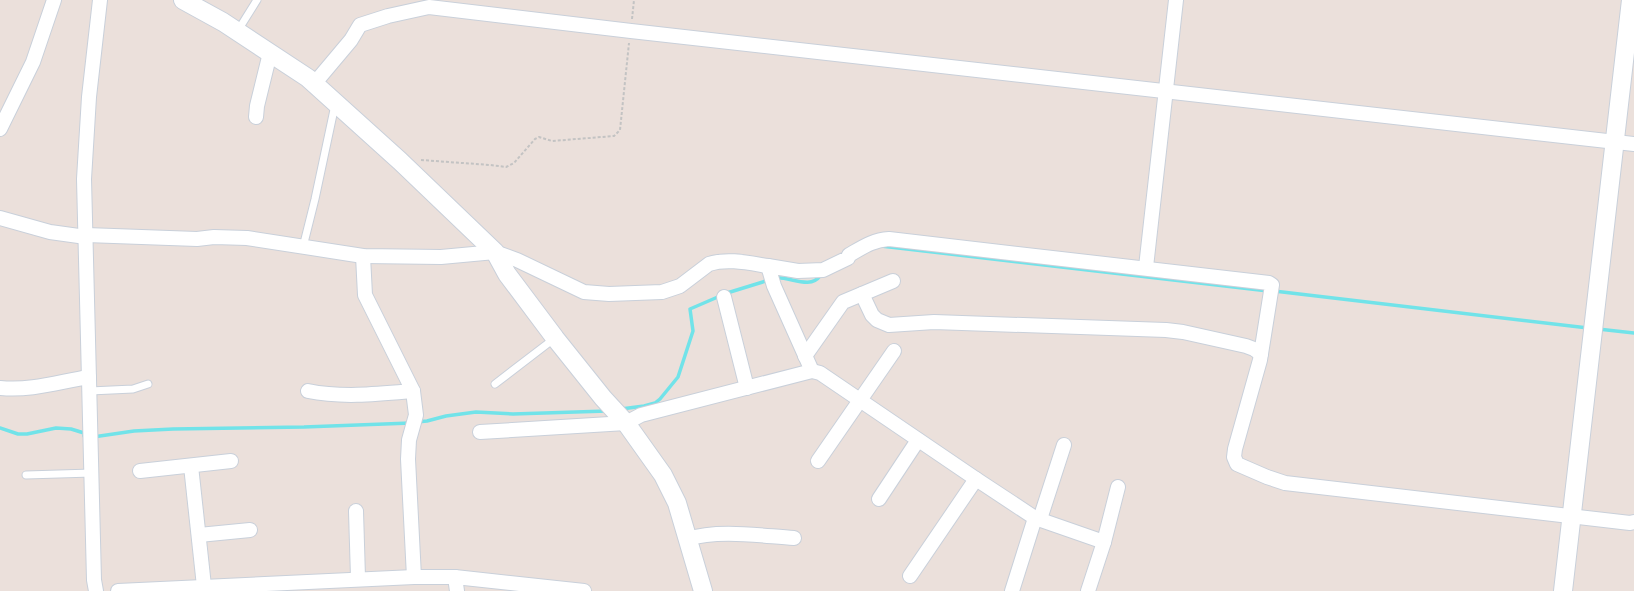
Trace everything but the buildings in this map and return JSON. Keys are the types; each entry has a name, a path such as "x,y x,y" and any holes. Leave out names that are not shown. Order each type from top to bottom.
{"street":[{"path":"0,129 4,108 33,62 54,0"},
{"path":"96,591 94,580 89,384 85,144 100,0"},
{"path":"183,0 209,13 314,84 400,161 495,252 507,274 555,338 623,420 663,475 676,503 703,591"},
{"path":"1146,267 1176,0"},
{"path":"1563,591 1632,0"},
{"path":"314,84 351,40 360,25 427,3 631,31 1634,144"},
{"path":"256,117 257,106 270,53"},
{"path":"0,218 50,232 86,236 197,239 234,237 363,256 441,257 495,252 517,260 584,292 603,293 662,292 680,286 709,264 715,263 740,262 768,269 798,272 823,270 848,258 849,255 867,244 878,240 889,239 1146,267 1270,283 1271,292 1262,354 1235,449 1234,457 1237,464 1267,478 1285,483 1572,515 1630,523 1634,522"},
{"path":"363,256 365,295 413,391 416,414 409,440 408,459 414,577"},
{"path":"768,269 774,286 812,371"},
{"path":"805,356 843,302 893,281"},
{"path":"862,294 872,315 877,320 889,325 934,322 1166,330 1183,332 1246,346 1262,354"},
{"path":"724,297 747,388"},
{"path":"818,461 894,351"},
{"path":"480,432 623,420 812,371 820,374 976,479 1038,518 1104,542"},
{"path":"0,388 24,389 89,384"},
{"path":"308,391 337,395 380,394 413,391"},
{"path":"878,499 918,440"},
{"path":"1012,591 1064,445"},
{"path":"140,471 231,461"},
{"path":"191,466 198,534 197,588"},
{"path":"910,576 976,479"},
{"path":"1088,591 1104,542 1118,487"},
{"path":"356,511 358,578"},
{"path":"198,534 250,530"},
{"path":"687,538 700,535 739,535 794,538"},
{"path":"118,591 197,588 358,578 414,577 456,584 584,591"}],"lane":[{"path":"237,32 257,0"},
{"path":"303,247 315,199 335,103"},
{"path":"495,384 555,338"},
{"path":"89,384 133,389 148,384"},
{"path":"26,475 92,473"}],"path":[{"path":"400,161 407,159 506,167 514,163 535,139 539,137 552,141 614,136 620,130 634,0"}],"waterway":[{"path":"881,246 1268,291"},
{"path":"775,278 799,282 811,282 820,276"},
{"path":"621,409 655,403 678,377 693,331 690,309 727,293 769,280"},
{"path":"1274,291 1588,328"},
{"path":"1598,329 1634,333"},
{"path":"417,422 476,412 513,414 607,411"},
{"path":"93,437 134,431 173,429 304,427 411,423"},
{"path":"0,428 18,434 27,434 56,428 71,429 84,433 84,436"}]}
